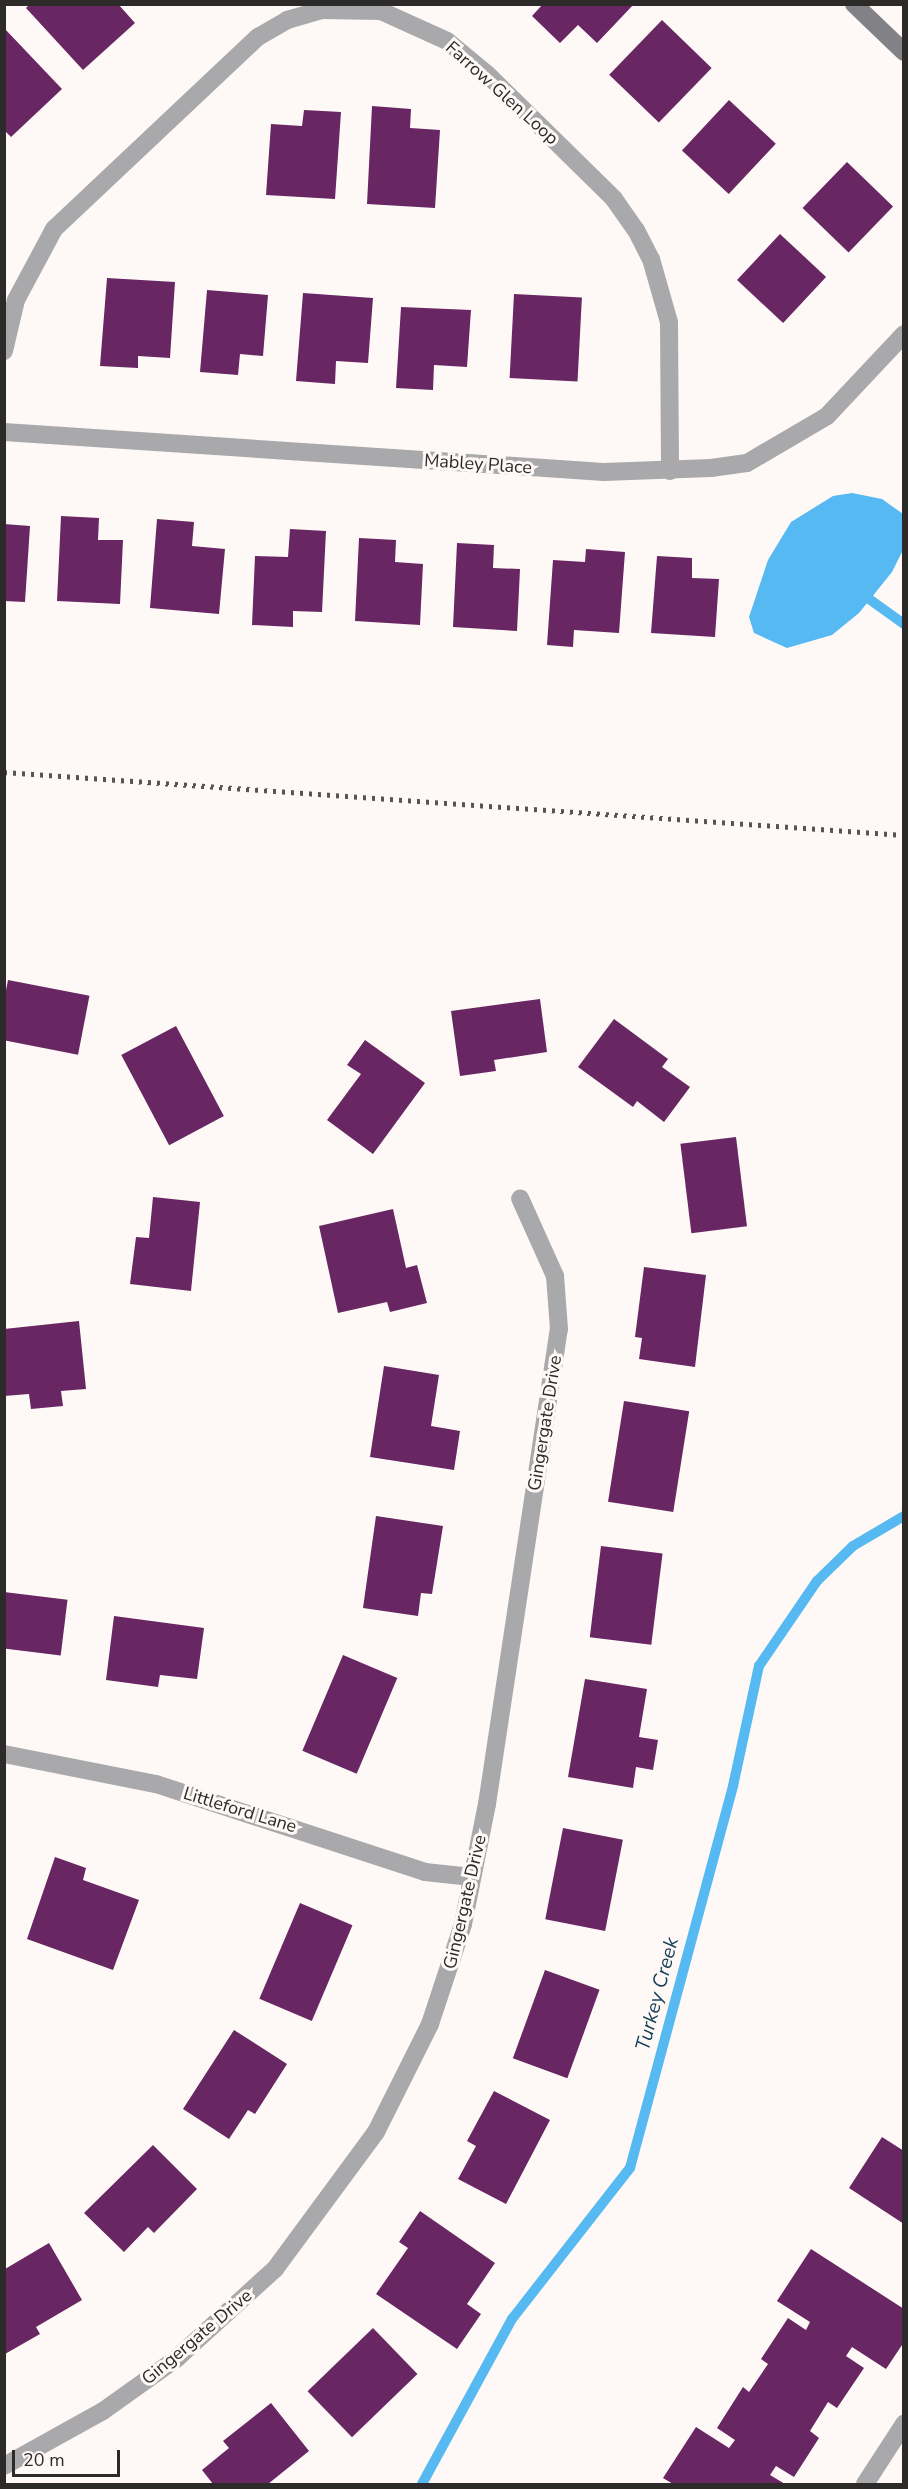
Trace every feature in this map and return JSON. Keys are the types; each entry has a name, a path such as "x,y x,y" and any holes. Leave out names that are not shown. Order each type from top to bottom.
{"street":[{"path":"854,4 903,52"},
{"name":"Farrow Glen Loop","path":"4,351 16,300 54,229 258,37 287,20 321,10 381,11 447,41 487,74 614,199 636,230 651,259 669,322 670,471"},
{"name":"Mabley Place","path":"4,432 604,472 670,471 747,463 783,446 827,416 903,334"},
{"name":"Gingergate Drive","path":"4,2466 103,2411 176,2359 232,2312 308,2228 398,2092 452,1966 472,1877 559,1329 555,1276 520,1198"},
{"name":"Littleford Lane","path":"4,1754 156,1784 425,1872 472,1877"},
{"path":"865,2484 903,2424"}],"water":[{"path":"852,493 882,499 903,514 903,550 892,572 859,613 832,635 787,648 754,633 749,617 768,560 791,522 833,496"}],"building":[{"path":"30,4 118,4 135,23 83,70 26,8"},
{"path":"543,4 634,4 597,43 578,25 560,43 532,16"},
{"path":"662,20 712,68 659,123 609,75"},
{"path":"4,28 62,89 11,137 4,130"},
{"path":"729,100 776,144 729,194 682,150"},
{"path":"372,106 411,109 410,128 440,130 435,208 367,204"},
{"path":"304,110 341,112 335,199 266,195 271,124 302,126"},
{"path":"847,162 893,206 849,252 803,208"},
{"path":"780,234 826,277 783,323 737,280"},
{"path":"107,278 175,282 170,358 138,356 138,368 100,366"},
{"path":"207,290 268,295 263,356 240,354 238,375 200,372"},
{"path":"303,293 373,298 368,363 336,361 335,384 296,381"},
{"path":"514,294 582,298 578,381 510,378"},
{"path":"401,307 471,310 467,367 434,365 433,390 396,388"},
{"path":"61,516 99,518 98,540 123,540 120,604 57,601"},
{"path":"157,519 194,522 192,546 225,549 219,614 150,608"},
{"path":"4,524 30,526 25,602 4,601"},
{"path":"290,529 326,531 322,612 293,611 293,627 252,625 255,556 288,557"},
{"path":"359,538 396,540 395,562 423,564 420,625 355,621"},
{"path":"457,543 494,545 493,568 520,569 517,631 453,627"},
{"path":"586,549 625,552 619,633 574,630 573,647 547,645 553,560 585,562"},
{"path":"657,556 692,558 692,578 719,579 715,637 651,633"},
{"path":"8,980 89,996 78,1055 4,1040 4,1001"},
{"path":"540,999 547,1052 494,1060 496,1071 460,1076 451,1011"},
{"path":"614,1019 668,1059 662,1067 690,1087 664,1122 637,1101 633,1107 578,1067"},
{"path":"176,1026 224,1116 169,1145 121,1055"},
{"path":"365,1040 425,1083 373,1154 327,1120 361,1074 347,1065"},
{"path":"736,1137 747,1226 691,1233 680,1144"},
{"path":"153,1197 200,1202 191,1291 130,1284 136,1237 149,1238"},
{"path":"393,1209 406,1268 417,1265 427,1303 390,1312 387,1302 338,1313 319,1226"},
{"path":"644,1267 706,1275 695,1367 639,1359 642,1338 635,1337"},
{"path":"79,1321 86,1389 61,1391 63,1406 31,1409 29,1394 4,1396 4,1329"},
{"path":"384,1366 439,1375 431,1426 460,1431 454,1470 370,1457"},
{"path":"624,1401 689,1411 673,1512 608,1502"},
{"path":"376,1516 443,1526 432,1594 421,1593 418,1616 363,1608"},
{"path":"601,1546 663,1554 651,1645 590,1637"},
{"path":"4,1592 68,1600 61,1655 4,1648"},
{"path":"114,1616 204,1628 197,1679 160,1675 158,1687 106,1680"},
{"path":"343,1655 397,1678 357,1774 302,1751"},
{"path":"585,1679 647,1689 639,1737 658,1740 653,1770 636,1767 633,1788 568,1777"},
{"path":"563,1828 623,1840 605,1931 545,1919"},
{"path":"55,1857 86,1868 83,1880 139,1900 113,1970 27,1939"},
{"path":"300,1903 352,1925 312,2021 259,1999"},
{"path":"545,1970 600,1990 567,2078 513,2058"},
{"path":"234,2030 287,2064 255,2114 248,2110 229,2139 183,2109"},
{"path":"494,2091 550,2120 506,2204 458,2179 476,2146 467,2141"},
{"path":"882,2137 904,2151 904,2224 849,2188"},
{"path":"153,2145 197,2189 154,2233 148,2227 124,2252 84,2213"},
{"path":"420,2211 495,2263 467,2304 481,2314 457,2349 376,2294 408,2248 399,2242"},
{"path":"49,2243 82,2300 36,2327 40,2334 5,2354 5,2269"},
{"path":"811,2249 904,2309 904,2342 886,2369 852,2347 846,2356 864,2368 837,2408 828,2402 810,2431 819,2438 794,2477 776,2466 770,2475 785,2484 673,2484 663,2478 696,2427 729,2448 735,2440 717,2428 743,2387 749,2392 768,2364 761,2359 788,2318 806,2330 810,2322 777,2301"},
{"path":"373,2328 417,2374 352,2437 308,2391"},
{"path":"271,2403 309,2451 268,2484 213,2484 202,2470 229,2448 223,2441"}],"waterway":[{"name":"Turkey Creek","path":"858,591 904,624"},
{"name":"Turkey Creek","path":"422,2484 512,2319 630,2168 733,1786 759,1666 817,1581 853,1546 904,1516"}],"railway":[{"path":"4,772 904,835"}]}
